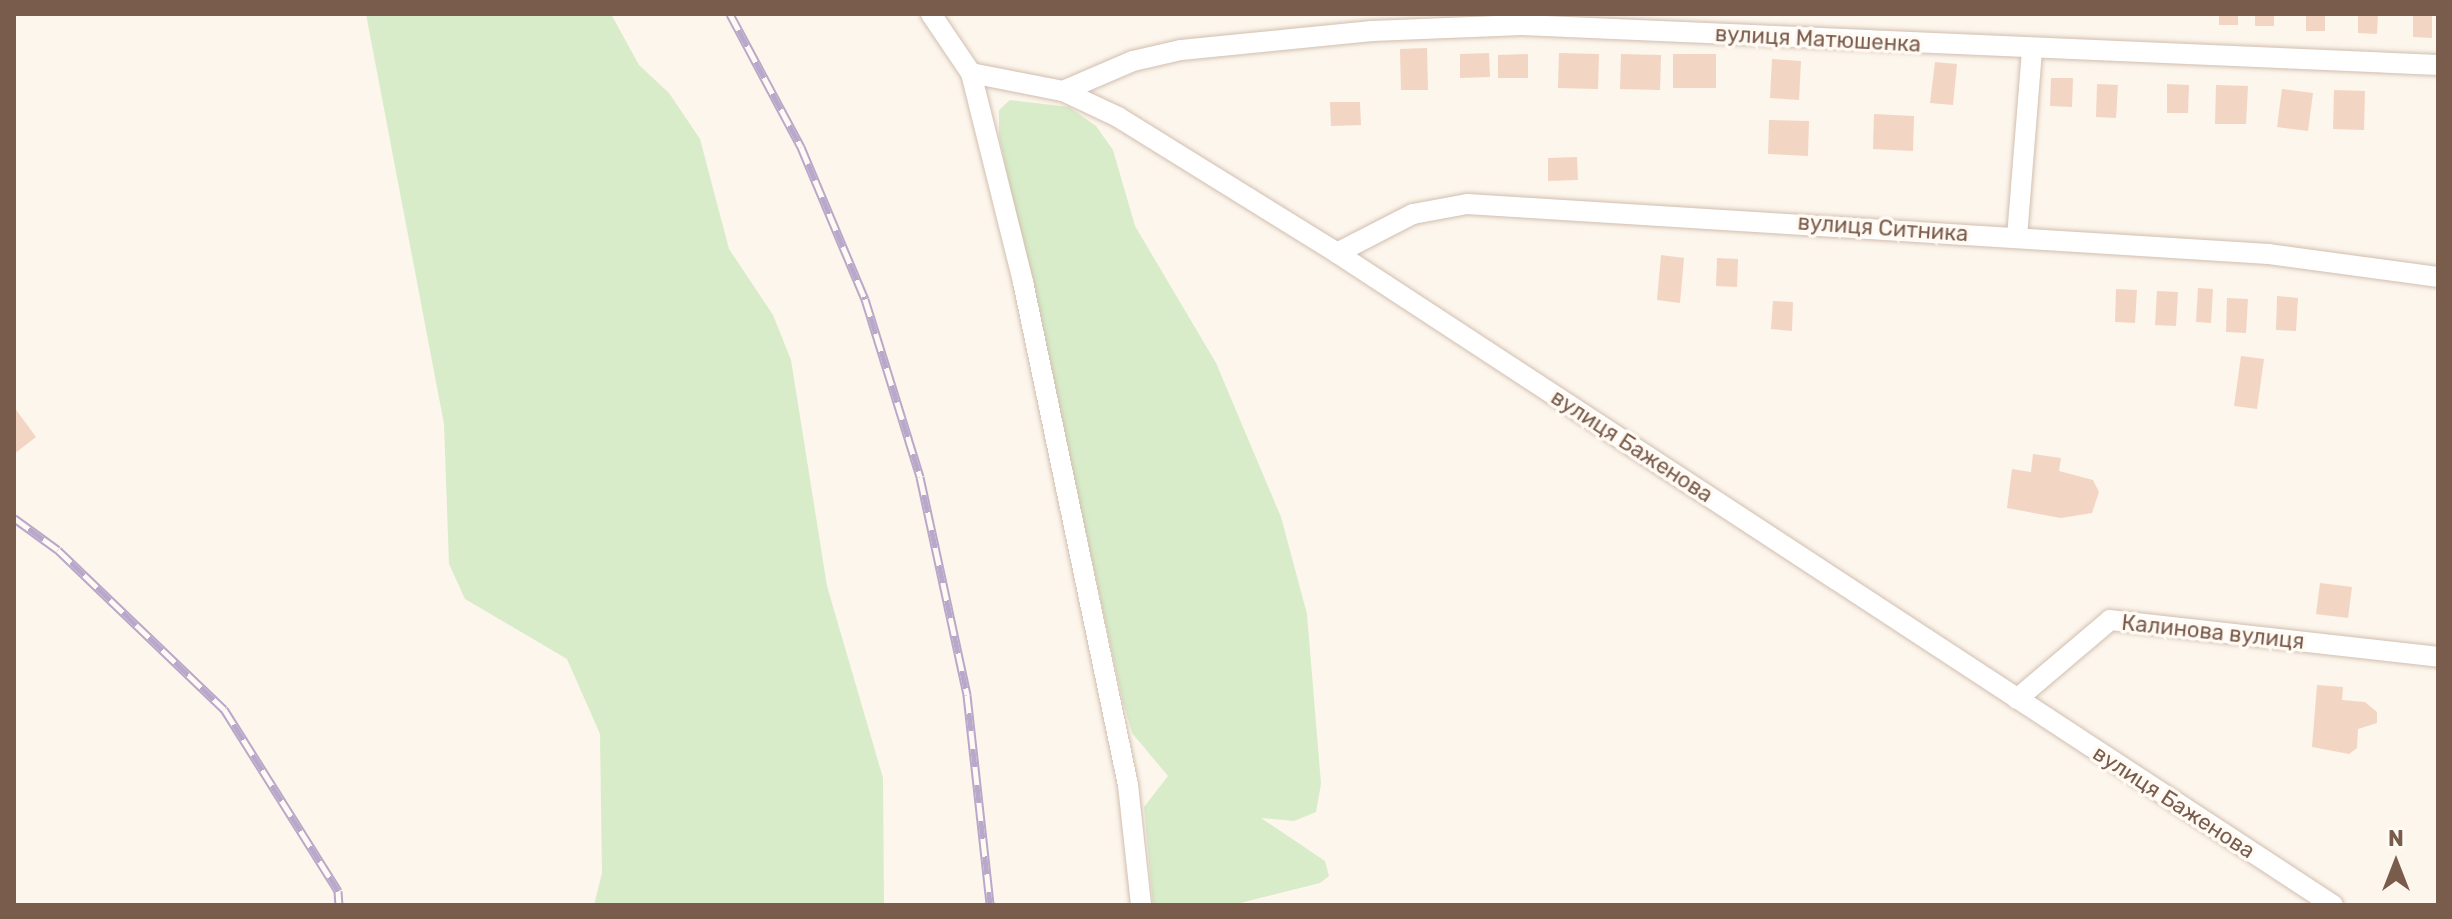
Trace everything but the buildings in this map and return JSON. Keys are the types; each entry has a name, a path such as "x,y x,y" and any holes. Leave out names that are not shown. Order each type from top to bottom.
{"street":[{"path":"931,14 971,73 1023,282 1128,785 1141,905"},
{"name":"вулиця Матюшенка","path":"1063,91 1122,65 1181,50 1372,31 1522,25 2438,65"},
{"path":"2017,237 2032,49"},
{"name":"вулиця Баженова","path":"971,73 1063,91 1118,117 1337,253 2333,905"},
{"name":"вулиця Ситника","path":"1337,253 1413,214 1467,204 2268,254 2438,277"},
{"name":"Калинова вулиця","path":"2017,699 2110,620 2438,657"}],"green space":[{"path":"366,14 611,14 639,65 669,93 700,139 729,249 773,315 791,360 827,586 883,778 884,905 594,905 602,873 600,734 567,659 465,599 449,564 444,424"},
{"path":"1010,100 1069,107 1096,126 1113,150 1135,226 1216,363 1281,517 1307,614 1321,784 1316,812 1294,821 1261,818 1325,861 1329,876 1320,883 1232,905 1153,905 1144,807 1168,776 1132,733 1123,702 999,136 999,110"}],"railway":[{"path":"730,14 801,147 865,299 920,477 967,695 990,905"},
{"path":"14,518 58,550 224,709 338,891 339,905"}]}
